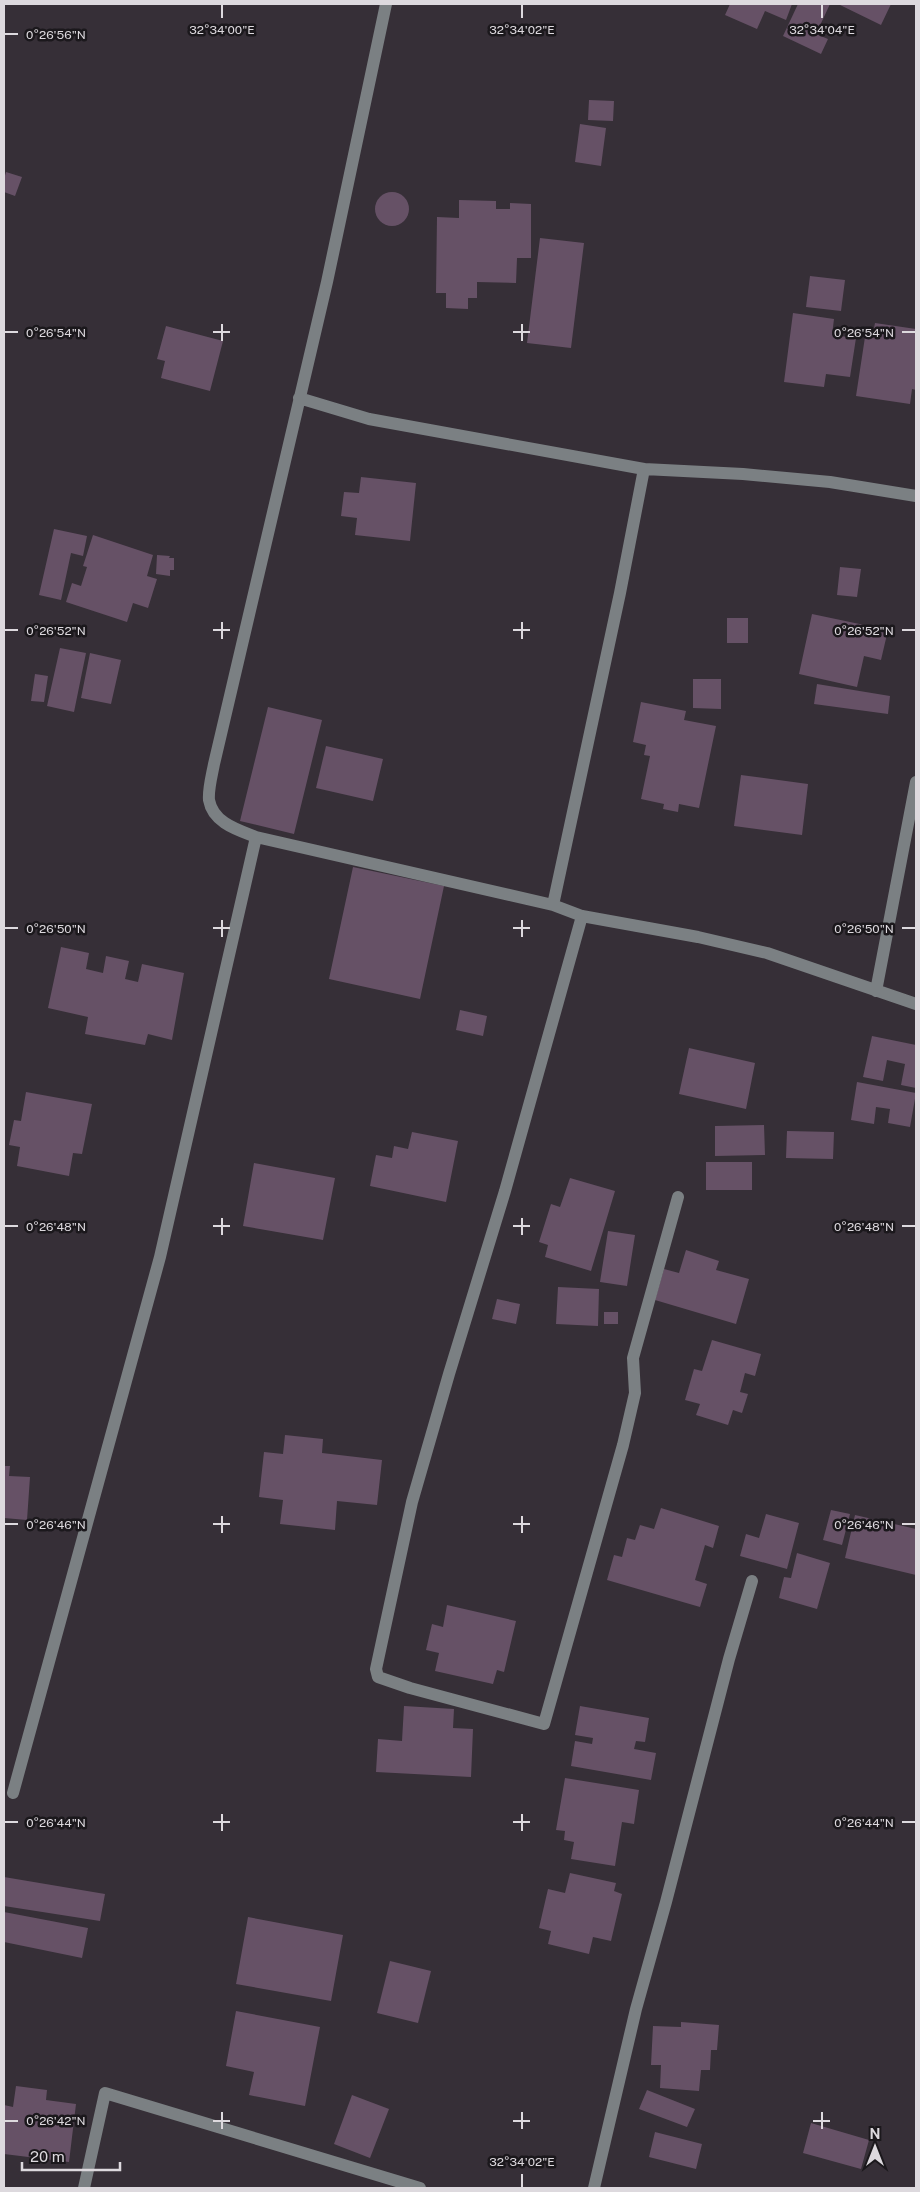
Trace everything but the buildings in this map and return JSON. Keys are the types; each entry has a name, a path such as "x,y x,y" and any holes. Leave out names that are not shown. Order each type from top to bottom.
{"street":[{"path":"386,4 327,282 214,764 209,800 216,814 229,827 256,837 553,906 582,916 698,937 767,953 916,1004"},
{"path":"300,398 369,419 644,469 743,474 830,482 916,496"},
{"path":"553,906 620,593 644,469"},
{"path":"876,991 916,782"},
{"path":"13,1793 160,1257 256,837"},
{"path":"582,916 505,1191 448,1374 412,1502 376,1669 378,1677 410,1688 544,1724 623,1445 635,1393 633,1358 678,1197"},
{"path":"594,2188 636,2010 729,1659 752,1581"},
{"path":"84,2188 104,2093 420,2188"}]}
